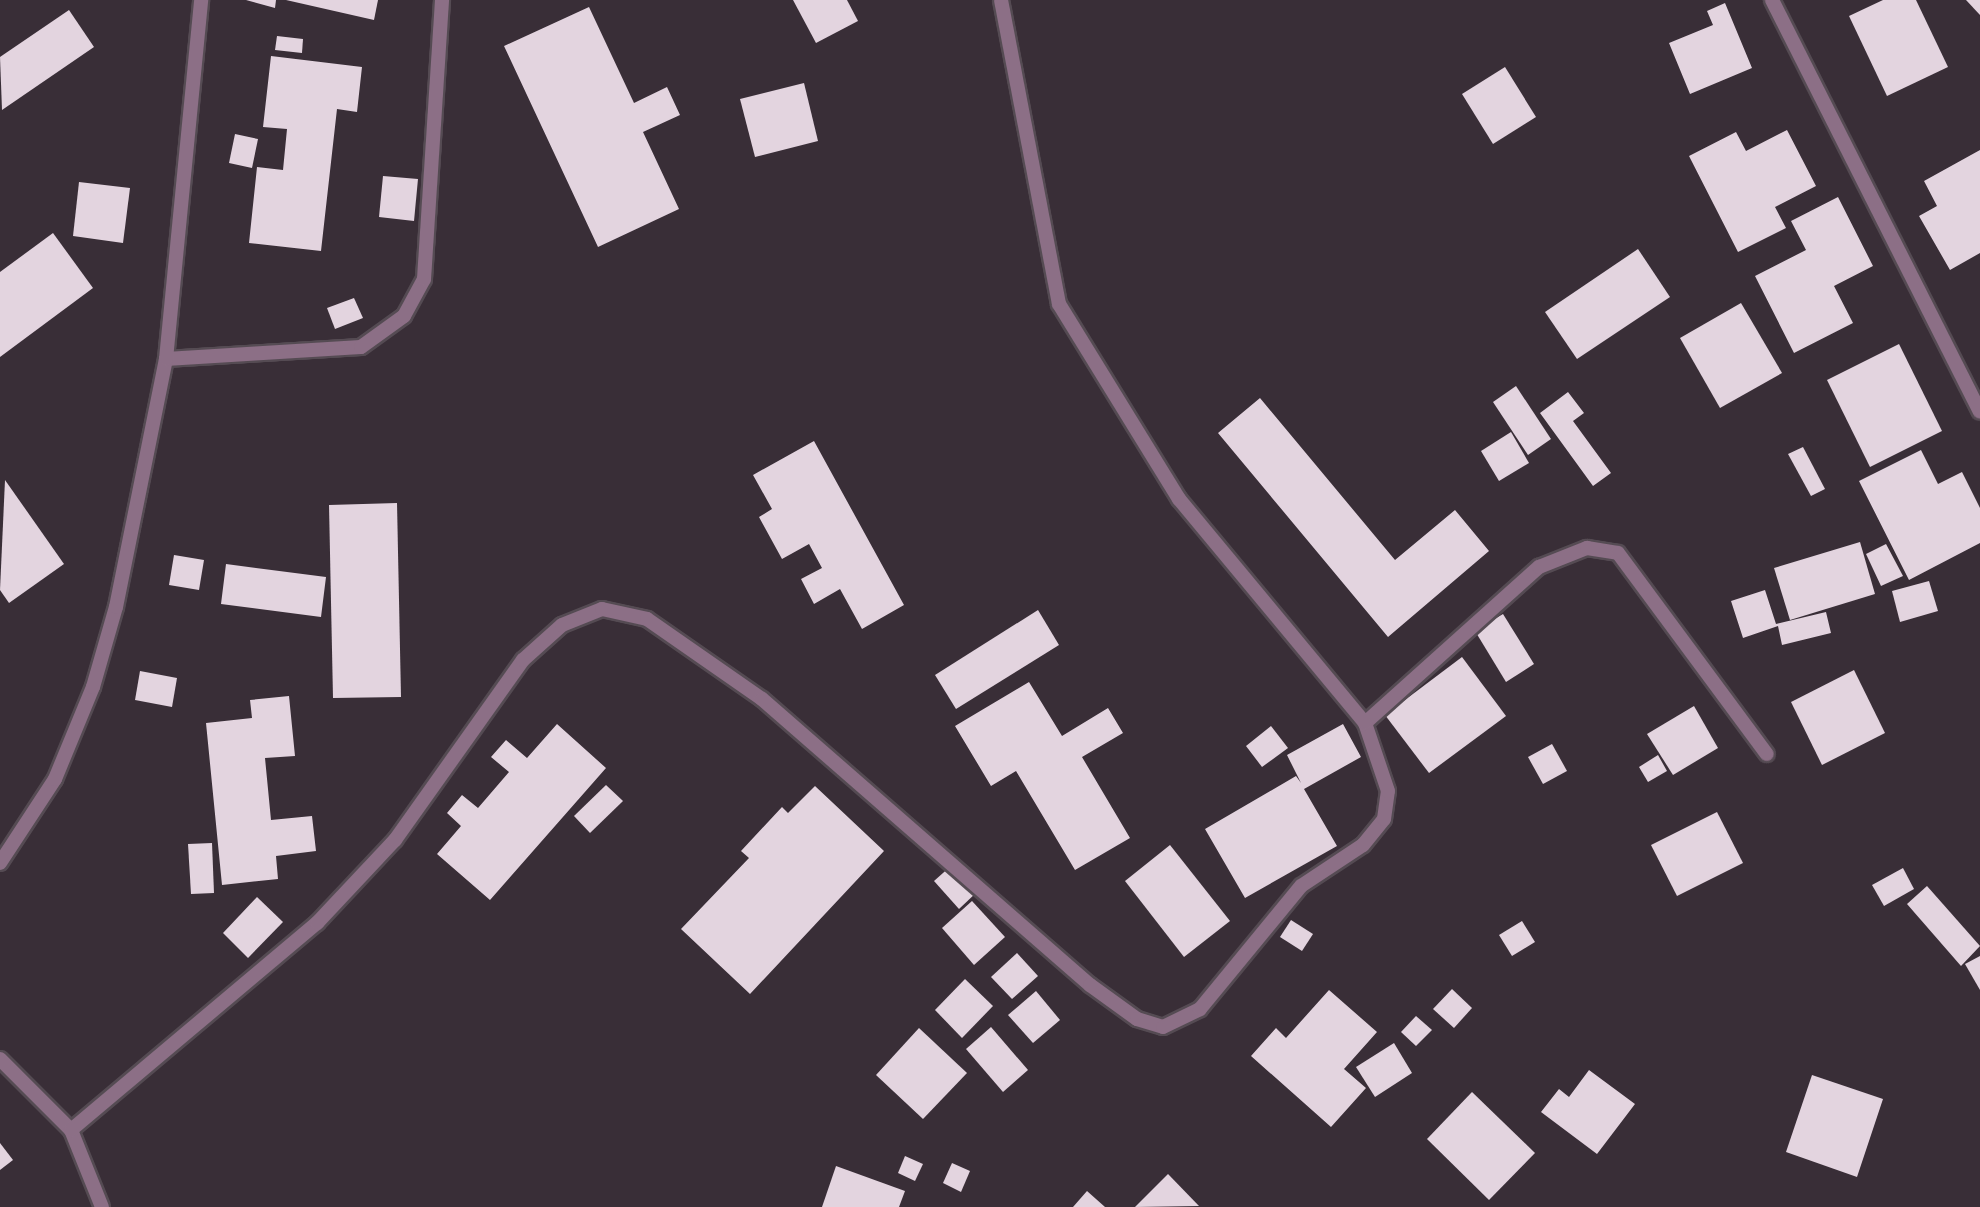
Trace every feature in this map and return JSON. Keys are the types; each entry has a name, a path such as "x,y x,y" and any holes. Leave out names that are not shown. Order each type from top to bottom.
{"street":[{"path":"0,863 55,779 93,687 166,359 201,0"},
{"path":"166,359 361,347 404,316 424,279 442,0"},
{"path":"71,1130 317,923 395,840 523,660 562,625 602,609 647,619 762,699 1090,985 1137,1018 1163,1027 1200,1009 1301,886 1363,845 1384,819 1388,791 1365,723 1179,499 1059,304 1001,0"},
{"path":"1772,0 1980,411"},
{"path":"1365,723 1539,567 1587,548 1618,553 1767,754"},
{"path":"0,1059 71,1130 102,1207"}],"building":[{"path":"246,0 276,0 275,8"},
{"path":"286,0 378,0 374,20"},
{"path":"793,0 847,0 858,21 816,43"},
{"path":"1883,0 1916,0 1948,67 1887,96 1849,16"},
{"path":"1966,0 1980,0 1980,15"},
{"path":"1725,3 1752,68 1690,94 1669,43 1713,25 1707,11"},
{"path":"589,7 634,103 667,87 680,115 643,132 679,209 598,247 504,46"},
{"path":"69,10 94,47 2,110 0,57"},
{"path":"277,36 303,39 302,53 275,50"},
{"path":"271,56 362,67 357,112 337,109 321,251 249,243 257,167 283,170 287,129 263,127"},
{"path":"1505,67 1536,117 1493,144 1462,94"},
{"path":"804,83 818,141 755,157 740,99"},
{"path":"1787,130 1816,186 1775,207 1786,228 1738,252 1689,156 1736,132 1746,151"},
{"path":"235,134 258,139 252,168 229,163"},
{"path":"1980,150 1980,253 1950,270 1919,216 1937,206 1924,181"},
{"path":"383,176 418,179 414,221 379,217"},
{"path":"79,182 130,188 123,243 73,236"},
{"path":"1838,197 1873,266 1834,286 1853,323 1794,353 1755,276 1806,250 1791,221"},
{"path":"53,233 93,288 0,357 0,272"},
{"path":"1638,249 1670,297 1577,359 1545,312"},
{"path":"354,298 363,318 335,329 327,308"},
{"path":"1741,303 1782,373 1720,408 1680,338"},
{"path":"1899,344 1942,431 1870,467 1827,380"},
{"path":"1516,386 1551,439 1528,455 1493,402"},
{"path":"1568,392 1584,413 1573,421 1611,473 1593,486 1540,413"},
{"path":"1260,398 1395,560 1455,510 1489,551 1388,637 1218,433"},
{"path":"1511,432 1529,463 1499,481 1481,451"},
{"path":"814,441 904,605 862,629 840,589 814,604 801,579 822,568 809,544 782,559 759,517 772,509 753,475"},
{"path":"1803,447 1825,489 1811,496 1788,454"},
{"path":"1921,450 1938,484 1962,472 1980,508 1980,543 1909,580 1859,481"},
{"path":"5,480 64,564 9,603 0,590"},
{"path":"397,503 401,697 333,698 329,505"},
{"path":"1860,542 1875,594 1790,620 1774,568"},
{"path":"1886,544 1903,576 1881,586 1866,554"},
{"path":"174,555 204,560 199,590 169,585"},
{"path":"226,564 326,577 321,617 221,604"},
{"path":"1929,581 1938,611 1900,622 1892,591"},
{"path":"1765,590 1776,624 1826,612 1831,633 1782,645 1778,626 1743,638 1731,601"},
{"path":"1038,610 1059,645 956,709 935,675"},
{"path":"1503,614 1534,664 1506,682 1475,631"},
{"path":"1462,657 1506,716 1429,773 1385,715"},
{"path":"1854,670 1885,733 1822,765 1791,702"},
{"path":"140,671 177,678 172,707 135,700"},
{"path":"1029,682 1062,736 1108,708 1123,733 1082,757 1130,838 1075,870 1016,771 991,786 955,726"},
{"path":"289,696 295,756 265,758 271,820 312,816 316,851 276,856 278,879 222,885 206,723 252,718 250,700"},
{"path":"1694,706 1718,748 1673,775 1647,734"},
{"path":"557,724 606,768 490,900 437,854 461,826 447,813 462,795 478,808 509,772 491,757 506,740 527,758"},
{"path":"1343,724 1361,757 1304,789 1337,846 1245,898 1205,829 1296,776 1301,783 1287,755"},
{"path":"1271,726 1288,748 1262,767 1246,746"},
{"path":"1552,744 1567,771 1543,784 1528,757"},
{"path":"1658,755 1667,771 1648,782 1639,767"},
{"path":"606,785 623,801 590,833 574,816"},
{"path":"815,786 884,851 750,994 681,929 749,858 741,851 782,807 788,813"},
{"path":"1717,812 1743,863 1677,896 1651,845"},
{"path":"212,843 214,893 191,894 188,844"},
{"path":"1170,845 1230,921 1184,957 1125,881"},
{"path":"952,865 977,892 959,909 934,881"},
{"path":"1903,868 1914,889 1884,906 1872,885"},
{"path":"1927,886 1980,946 1961,966 1907,904"},
{"path":"257,897 283,922 248,958 223,933"},
{"path":"972,901 1005,937 974,965 942,928"},
{"path":"1291,920 1313,934 1302,951 1280,937"},
{"path":"1522,921 1535,942 1512,956 1499,935"},
{"path":"1017,953 1038,976 1012,999 991,977"},
{"path":"1980,956 1980,990 1965,964"},
{"path":"965,979 993,1006 962,1038 935,1010"},
{"path":"1452,989 1472,1008 1454,1028 1433,1009"},
{"path":"1329,990 1377,1032 1344,1069 1366,1088 1331,1127 1251,1056 1276,1028 1286,1038"},
{"path":"1036,991 1060,1020 1033,1043 1008,1015"},
{"path":"1416,1016 1432,1030 1416,1046 1401,1032"},
{"path":"991,1027 1028,1070 1003,1092 966,1049"},
{"path":"919,1028 967,1073 923,1119 876,1075"},
{"path":"1394,1043 1412,1073 1375,1097 1356,1067"},
{"path":"1589,1070 1635,1104 1597,1154 1541,1112 1559,1089 1569,1097"},
{"path":"1812,1075 1883,1099 1857,1177 1786,1152"},
{"path":"1472,1092 1535,1153 1489,1200 1427,1139"},
{"path":"0,1143 13,1160 0,1170"},
{"path":"905,1156 923,1164 915,1181 898,1173"},
{"path":"952,1163 970,1171 961,1192 943,1183"},
{"path":"836,1166 905,1191 899,1207 822,1207"},
{"path":"1168,1174 1199,1206 1135,1207"},
{"path":"1087,1191 1105,1207 1073,1207"}]}
